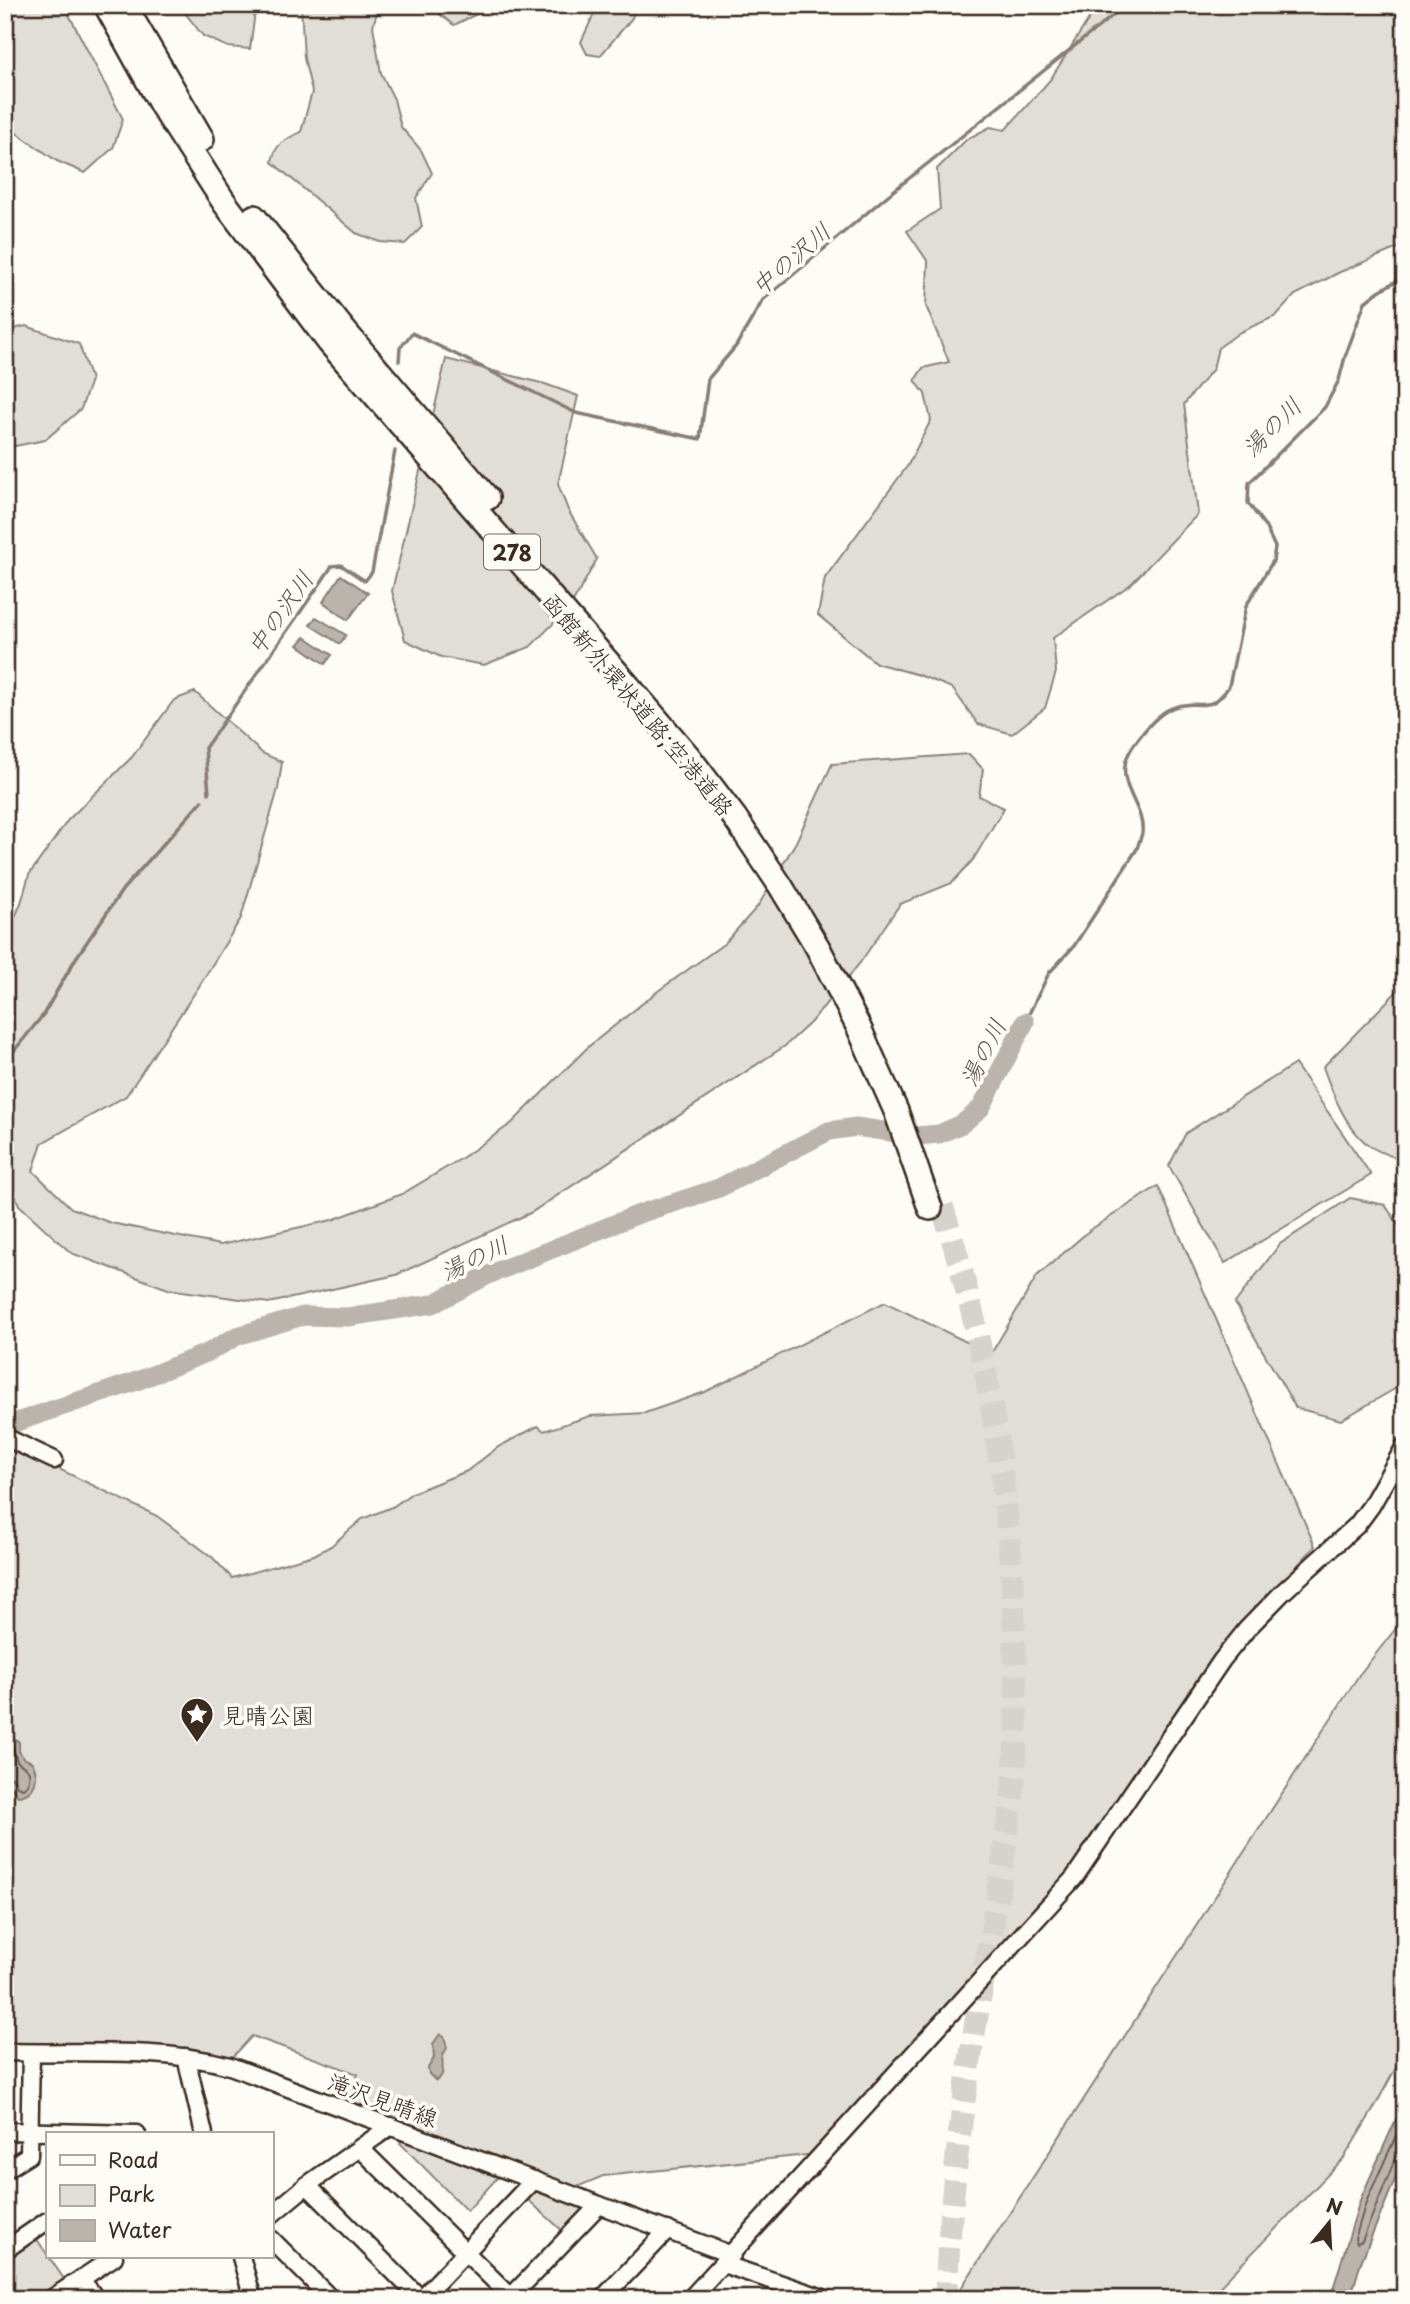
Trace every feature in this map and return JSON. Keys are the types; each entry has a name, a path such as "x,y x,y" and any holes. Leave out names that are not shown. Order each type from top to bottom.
{"highway":[{"name":"函館新外環状道路;空港道路","path":"106,5 162,106 225,202 329,342 618,674 735,818 818,948 901,1110"},
{"name":"函館新外環状道路;空港道路","path":"124,5 190,119 244,204 342,328 626,666 743,813 826,944 868,1024 936,1207"}],"street":[{"path":"11,1439 54,1460"},
{"path":"690,2299 1074,1878 1222,1660 1247,1629 1275,1601 1357,1525 1405,1446"},
{"name":"滝沢見晴線","path":"5,2052 169,2055 230,2066 668,2230 727,2259 786,2293 826,2299"},
{"path":"5,2170 29,2155 31,2053"},
{"path":"186,2057 204,2132"},
{"path":"273,2212 391,2126"},
{"path":"5,2131 46,2132"},
{"path":"360,2148 512,2298 599,2205"},
{"path":"307,2185 421,2299 534,2180"},
{"path":"5,2250 46,2222"},
{"path":"602,2299 668,2230"},
{"path":"273,2241 331,2299"},
{"path":"51,2299 113,2258"},
{"path":"241,2258 249,2297"},
{"path":"82,2279 96,2299"}],"green space":[{"path":"5,5 64,5 123,119 113,148 85,173 57,161 5,125"},
{"path":"179,5 256,5 250,49 228,47 203,36"},
{"path":"301,5 379,5 373,26 381,73 394,99 401,127 421,150 432,173 416,198 422,227 405,244 380,242 356,233 272,162 278,146 301,132 312,92 304,58"},
{"path":"421,5 488,5 454,25 434,10"},
{"path":"592,5 636,5 632,18 600,56 587,54 581,42 594,14"},
{"path":"1107,5 1340,5 1349,14 1405,5 1405,245 1340,272 1295,295 1276,316 1240,332 1218,348 1213,369 1184,404 1198,514 1131,584 1053,638 1056,672 1045,708 1012,734 978,724 952,688 876,663 818,615 825,578 908,465 931,420 925,394 915,380 923,368 949,362 926,306 928,262 907,231 940,209 937,169 967,139 990,127 1005,130 1050,80 1092,14"},
{"path":"26,326 79,344 91,380 81,409 45,440 5,448 5,331"},
{"path":"446,359 545,384 578,396 558,484 568,510 597,559 571,606 530,647 484,665 441,657 405,640 392,591"},
{"path":"195,692 262,753 282,762 278,789 241,918 126,1096 42,1143 33,1171 71,1208 111,1223 220,1245 332,1220 402,1194 462,1158 512,1123 588,1047 658,991 725,943 758,906 796,842 832,764 969,754 983,769 979,796 1004,808 973,860 952,883 900,904 860,963 810,1023 785,1046 532,1212 396,1275 269,1303 168,1289 71,1253 19,1205 5,1171 5,928 13,922 29,875 68,820 132,757 174,700"},
{"path":"1405,983 1405,1161 1373,1148 1356,1133 1336,1101 1323,1067"},
{"path":"1295,1064 1371,1175 1225,1263 1169,1166 1186,1133"},
{"path":"1158,1186 1315,1546 1208,1666 1066,1876 817,2154 603,2176 577,2187 348,2103 358,2074 252,2036 231,2059 5,2046 5,1443 157,1516 212,1557 232,1578 314,1555 331,1546 362,1519 394,1506 412,1493 467,1471 498,1447 538,1426 544,1431 590,1416 645,1413 705,1392 885,1302 991,1354 1037,1276 1090,1230"},
{"path":"1350,1198 1385,1205 1405,1234 1405,1383 1341,1420 1296,1408 1235,1303 1280,1244"},
{"path":"1405,1617 1405,2051 1344,2158 1208,2299 954,2299 1359,1675"},
{"path":"402,2140 498,2177 467,2211 400,2143"},
{"path":"532,2192 585,2210 564,2232 526,2198"},
{"path":"36,2238 46,2253 46,2258 50,2258 66,2282 40,2299 19,2299 5,2279 5,2258"}],"water":[{"path":"341,575 368,593 348,620 323,602"},
{"path":"316,617 346,635 340,644 310,625"},
{"path":"305,637 332,655 325,664 298,645"},
{"path":"5,1735 10,1735 19,1742 19,1751 23,1758 32,1762 36,1773 35,1784 24,1795 18,1796 6,1776"},
{"path":"440,2034 444,2036 447,2048 442,2074 436,2081 429,2074 428,2068 434,2058 433,2044"},
{"path":"1405,2099 1405,2155 1361,2262 1350,2299 1330,2299 1360,2200"}],"waterway":[{"name":"中の沢川","path":"399,361 400,348 412,333 576,413 700,439 708,379 736,346 763,300 887,196 1126,5"},
{"name":"湯の川","path":"1025,1022 1049,973 1074,946 1137,849 1142,824 1125,774 1125,765 1131,750 1165,711 1181,705 1209,704 1229,686 1246,606 1273,561 1275,547 1265,526 1248,503 1249,483 1325,407 1339,380 1365,302 1405,276"},
{"name":"中の沢川","path":"209,793 205,748 332,566 341,565 365,581 372,572 395,451"},
{"name":"中の沢川","path":"5,1062 43,1015 76,958 123,889 202,801"},
{"name":"湯の川","path":"5,1426 137,1381 209,1352 237,1336 303,1316 348,1317 433,1304 488,1275 639,1214 719,1188 829,1131 856,1127 917,1136 939,1134 962,1124 981,1108 1025,1022"}],"tunnel":[{"path":"942,1206 973,1315 995,1426 1009,1539 1016,1714 1010,1808 974,2034 952,2199 946,2299"}],"place":[{"name":"見晴公園","path":"197,1744"}]}
